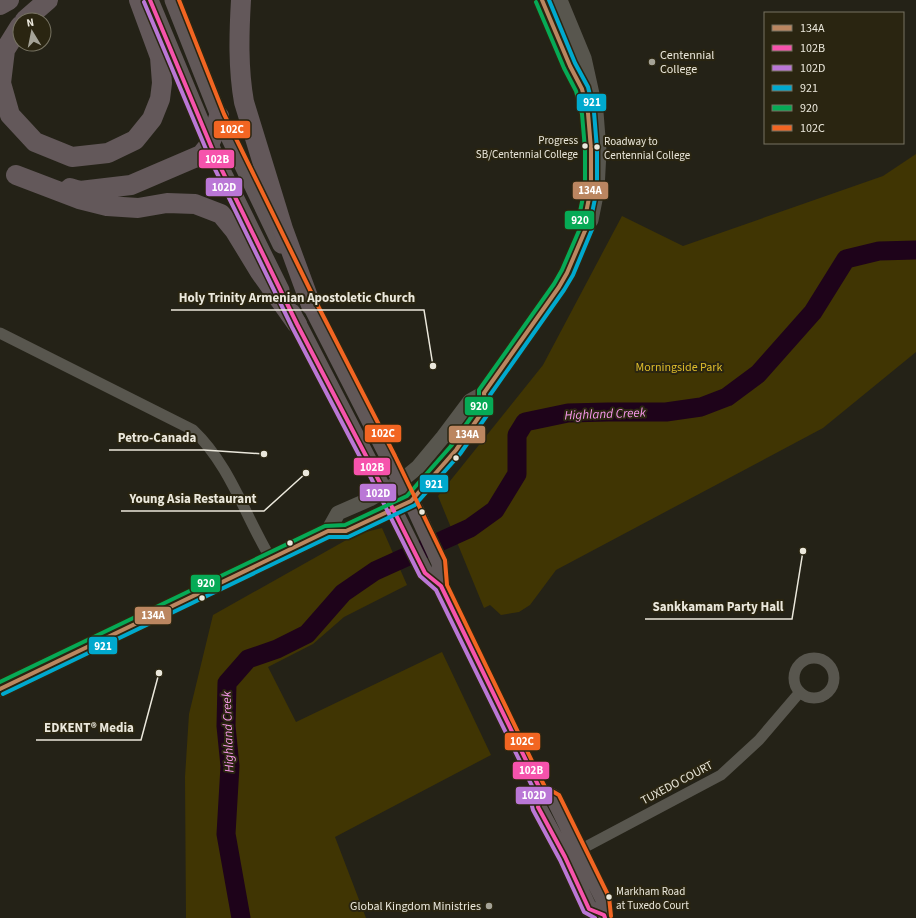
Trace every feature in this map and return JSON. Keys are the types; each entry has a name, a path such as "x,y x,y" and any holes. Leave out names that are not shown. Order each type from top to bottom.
{"highway":[{"path":"0,5 9,0"},
{"path":"34,12 48,0"},
{"path":"12,39 5,50 1,83 10,115 35,142 72,157 108,153 134,140 152,119 160,99 162,83 160,56 139,0"},
{"path":"241,0 238,34 241,83 244,102 284,229 311,305"},
{"path":"8,173 80,191 131,185 201,155 208,149 219,116"},
{"path":"8,173 79,199 107,206 138,208 167,203 195,204 221,214 236,231 260,272 297,324"}],"main road":[{"path":"150,0 210,144 297,324 384,491 420,564 425,573 441,586"},
{"path":"173,0 219,116 311,305 437,555 440,563 441,586 541,791 554,798 572,853 604,900 605,917"},
{"path":"542,0 570,66 587,87"},
{"path":"328,531 338,514 401,482 418,467 470,401 484,393 559,287 591,220 597,190 599,151 596,112 587,87 584,58 560,0"},
{"path":"0,689 328,531 346,530 410,502 456,450 485,408 484,393"}],"street":[{"path":"0,333 193,430 204,441 220,462 270,559"},
{"name":"TUXEDO COURT","path":"572,853 721,775 759,740 800,692"}],"green space":[{"name":"Morningside Park","path":"916,154 916,352 823,428 556,570 530,605 519,612 501,615 490,605 484,608 438,496 543,365 622,216 683,246 883,176"},
{"path":"382,528 407,585 344,617 313,644 268,667 296,722 442,652 491,755 335,837 366,918 186,918 185,777 189,714 213,615 357,534"}],"waterway":[{"name":"Highland Creek","path":"241,918 226,834 230,766 226,726 227,683 248,659 277,649 307,634 343,593 375,571 470,528 495,510 517,474 517,435 525,422 568,413 666,412 701,407 727,397 758,374 813,312 846,259 879,251 916,250"}],"transit line":[{"name":"102B","path":"150,0 216,158 297,324 376,475 425,573 441,586 541,791 538,807 565,857 589,909 604,915 605,918"},
{"name":"102C","path":"179,0 224,114 316,302 395,456 445,560 447,585 532,761 545,787 559,795 609,897 611,916"},
{"name":"134A","path":"0,689 328,531 346,531 411,501 456,450 485,408 484,393 559,287 567,273 587,226 585,218 591,188 591,149 588,113 582,89 570,66 542,0"},
{"name":"921","path":"3,694 329,537 348,537 415,505 460,454 490,411 490,395 573,275 593,227 591,218 597,189 597,149 594,112 588,87 575,63 549,0"},
{"name":"102D","path":"144,2 211,161 292,327 371,478 420,576 436,590 535,792 532,806 533,810 560,860 584,912 595,918"},
{"name":"920","path":"0,682 325,526 345,525 407,496 451,446 479,406 479,390 554,284 562,270 581,226 579,217 585,187 585,149 582,114 576,91 564,68 536,2"}],"place":[{"name":"Centennial College","path":"652,62"},
{"name":"Progress SB/Centennial College","path":"585,146"},
{"name":"Roadway to Centennial College","path":"597,147"},
{"name":"Holy Trinity Armenian Apostoletic Church","path":"433,366"},
{"name":"Petro-Canada","path":"264,454"},
{"name":"Young Asia Restaurant","path":"306,473"},
{"name":"Sankkamam Party Hall","path":"803,551"},
{"name":"EDKENT® Media","path":"159,673"},
{"name":"Markham Road at Tuxedo Court","path":"609,897"},
{"name":"Global Kingdom Ministries","path":"489,906"}]}
